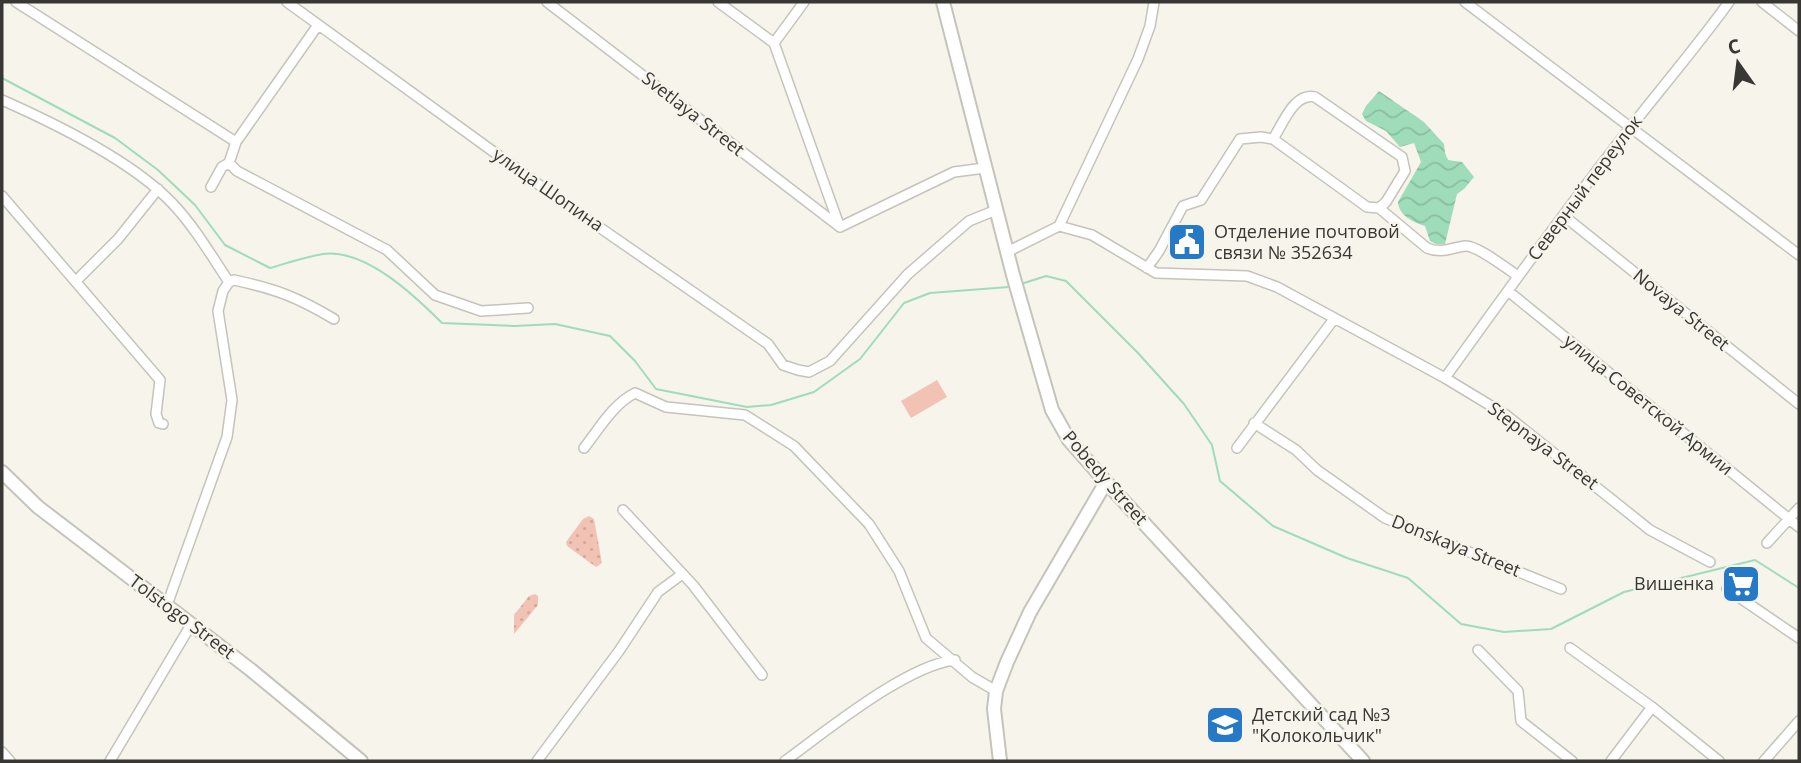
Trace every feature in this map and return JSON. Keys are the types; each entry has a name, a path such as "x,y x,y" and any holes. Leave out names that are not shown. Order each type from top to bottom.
{"street":[{"path":"16,2 236,142"},
{"name":"улица Шопина","path":"287,2 560,200 768,344 783,365 809,372 830,361 908,274 969,221 996,210"},
{"name":"Svetlaya Street","path":"547,2 840,227"},
{"path":"718,2 775,43 840,227 954,173 985,168"},
{"path":"775,43 804,2"},
{"name":"Pobedy Street","path":"943,2 1018,294 1052,410 1069,440 1106,482 1363,761"},
{"path":"1007,252 1059,226 1138,59 1150,26 1154,2"},
{"path":"1465,2 1799,255"},
{"name":"Северный переулок","path":"1445,378 1507,290 1630,128 1697,47 1729,2"},
{"path":"1762,2 1799,31"},
{"path":"211,187 222,167 229,163 236,142 318,25"},
{"path":"1273,139 1299,99 1307,95 1315,97 1402,158 1405,171 1386,202 1378,208"},
{"path":"2,100 117,160 158,189 186,219 229,282"},
{"path":"1147,268 1183,206 1201,200 1240,139 1261,137 1273,139 1367,207 1378,208 1427,248 1436,252 1467,245 1518,276"},
{"path":"229,163 237,171 387,250 435,295 481,311 527,308"},
{"path":"76,281 118,239 158,189"},
{"path":"2,196 160,380 156,414 159,423 163,424"},
{"name":"Novaya Street","path":"1564,216 1799,404"},
{"name":"Stepnaya Street","path":"1059,226 1092,235 1156,273 1247,276 1278,287 1445,378 1506,415 1650,530 1710,562"},
{"path":"167,605 227,437 232,400 218,311 223,291 229,282 234,280 270,288 299,299 334,319"},
{"name":"улица Советской Армии","path":"1507,290 1799,527"},
{"path":"1237,448 1334,318"},
{"path":"584,448 615,408 635,393 666,407 746,415 794,446 869,524 899,570 926,638 972,677 996,691"},
{"name":"Donskaya Street","path":"1254,423 1296,450 1317,470 1385,517 1561,589"},
{"name":"Tolstogo Street","path":"2,472 38,507 192,624 361,761"},
{"path":"1000,761 994,725 996,691 1030,612 1106,482"},
{"path":"1767,544 1799,508"},
{"path":"623,510 692,585 762,675"},
{"path":"537,761 619,651 658,592 681,575"},
{"path":"1727,589 1799,638"},
{"path":"110,761 192,624"},
{"path":"1570,648 1652,707 1720,761"},
{"path":"1478,650 1518,691 1521,721 1572,761"},
{"path":"785,761 916,671 955,660"},
{"path":"1611,761 1652,707"},
{"path":"1764,761 1799,721"},
{"path":"2,752 10,761"}],"shaded area":[{"path":"937,380 947,397 911,418 901,401"},
{"path":"589,516 594,519 602,563 596,567 567,546 566,542 583,519"},
{"path":"529,596 538,596 538,605 514,634 514,615"}],"water":[{"path":"1379,91 1424,122 1444,144 1448,160 1462,162 1474,177 1457,194 1445,244 1430,241 1425,226 1407,218 1399,207 1398,202 1421,162 1414,143 1400,147 1386,131 1366,121 1362,114"}],"waterway":[{"path":"2,78 115,138 158,170 195,205 225,245 270,268 316,255 339,254 356,258 388,276 442,323 515,326 555,324 610,336 635,361 656,389 747,407 771,405 814,392 860,359 904,303 930,293 1009,287"},
{"path":"1021,284 1046,276 1066,281 1138,353 1184,404 1212,445 1220,481 1273,526 1347,558 1408,578 1461,624 1504,632 1551,629 1624,592 1755,560 1799,588"}],"place":[{"name":"Отделение почтовой связи № 352634","path":"1187,242"},
{"name":"Вишенка","path":"1741,584"},
{"name":"Детский сад №3 \"Колокольчик\"","path":"1225,725"}]}
